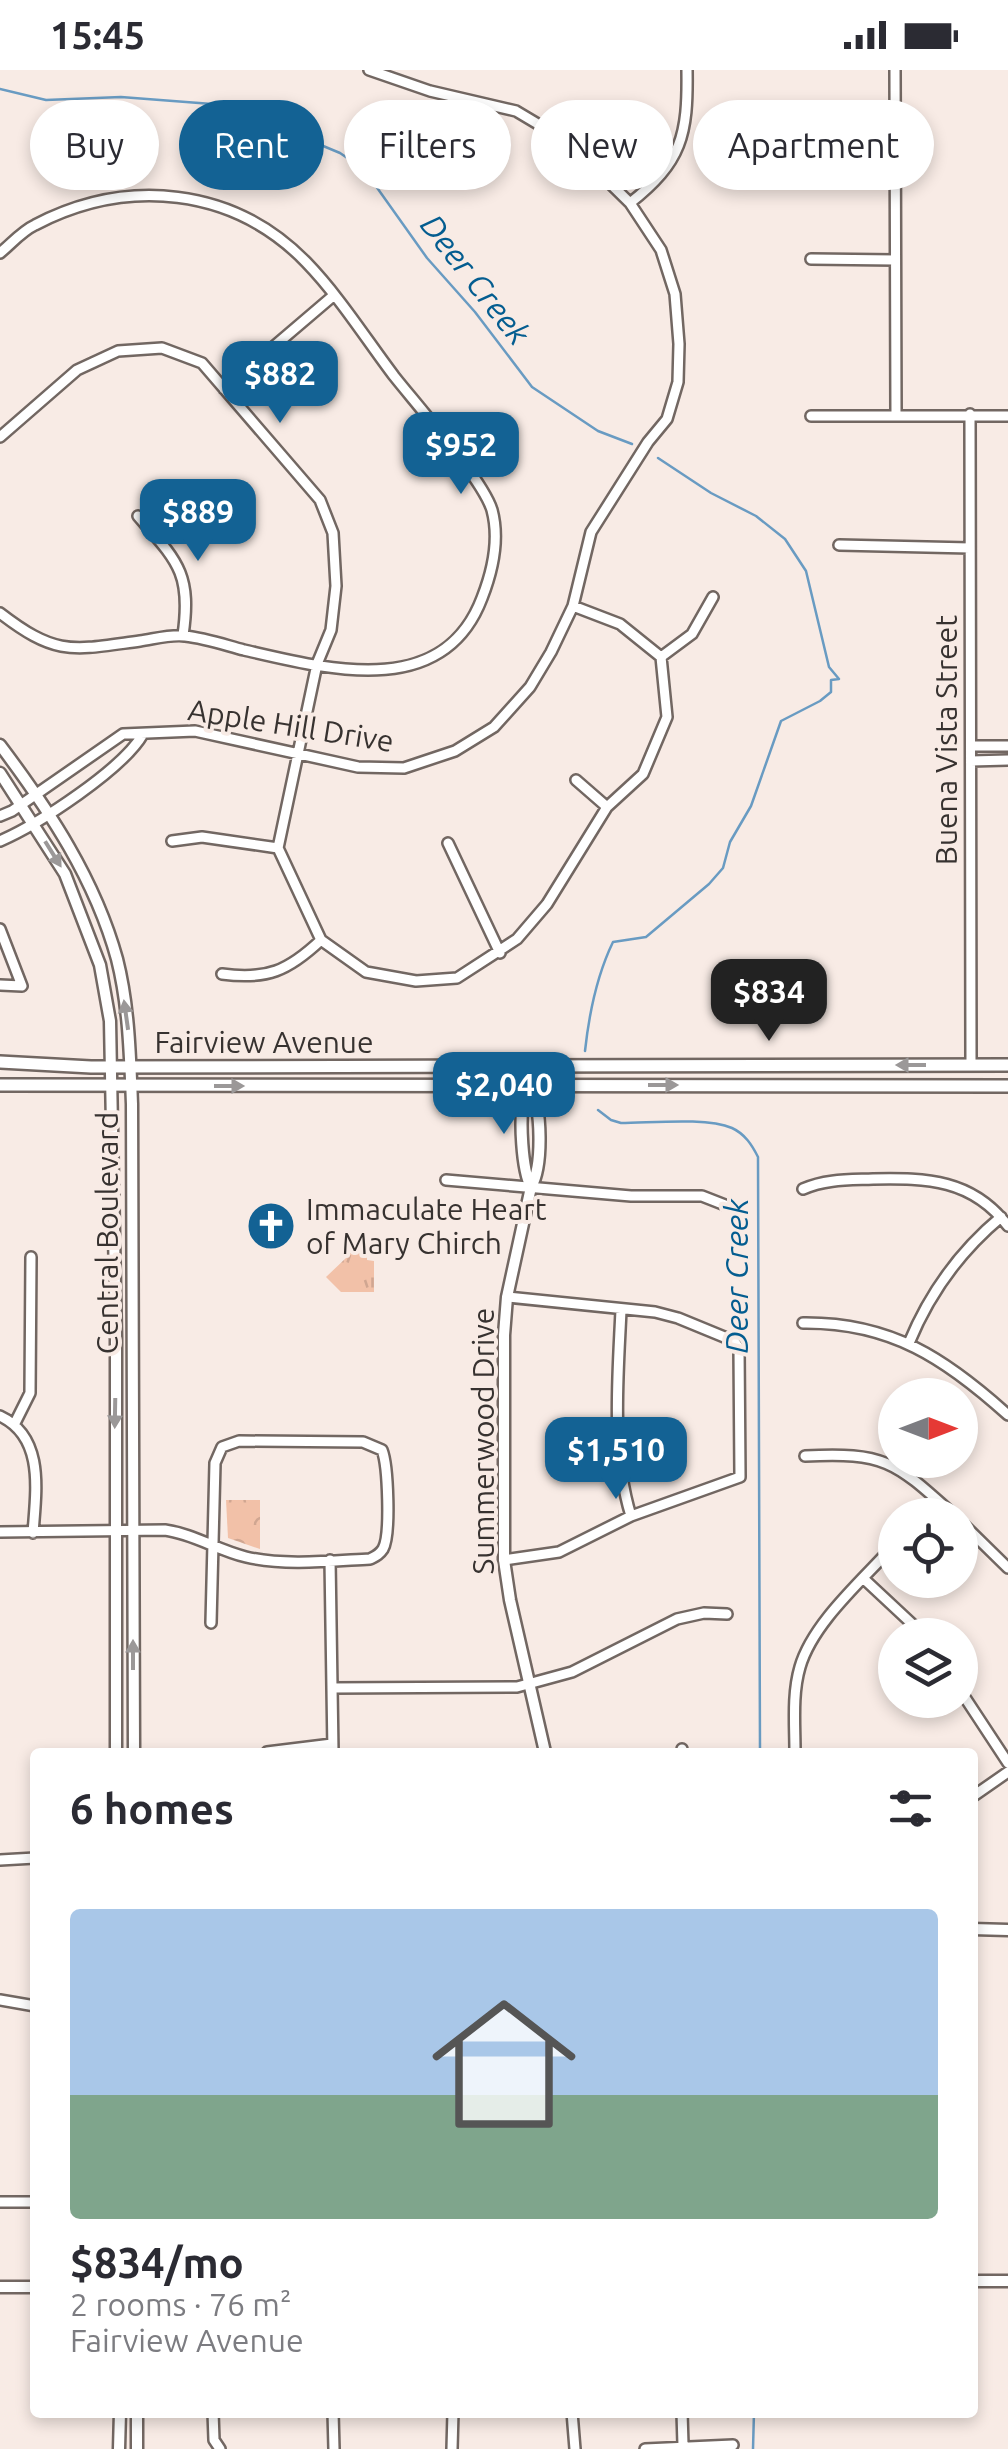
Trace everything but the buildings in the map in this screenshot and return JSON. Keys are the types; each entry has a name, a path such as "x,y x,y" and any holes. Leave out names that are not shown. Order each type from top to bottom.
{"main road":[{"name":"Fairview Avenue","path":"0,1062 112,1066 1008,1065"},
{"name":"Fairview Avenue","path":"0,1084 1008,1086"}],"street":[{"name":"Apple Hill Drive","path":"0,816 123,734 195,731 358,767 404,768 454,751 494,727 530,687 573,606 591,532 667,419 678,382 676,294 661,250 630,203 568,142 516,111 369,70"},
{"path":"630,203 670,164 684,134 687,70"},
{"path":"895,70 895,100"},
{"path":"895,190 896,416"},
{"path":"0,253 32,226 84,205 161,193 226,207 274,234 307,263 473,479 491,506 497,541 474,621 443,652 412,666 374,672 183,636 74,650 38,640 0,613"},
{"path":"811,259 895,260"},
{"path":"224,389 333,296"},
{"path":"0,438 76,370 118,351 162,348 202,363 320,500 334,532 336,586 331,630 317,664 278,848 322,940 366,972 416,982 457,978 500,953 546,904 607,807 643,774 667,716 662,657 620,624 573,606"},
{"name":"Buena Vista Street","path":"970,414 971,1065"},
{"path":"811,416 1008,416"},
{"path":"138,516 175,558 186,585 183,636"},
{"path":"839,545 970,548"},
{"path":"662,657 692,634 713,597"},
{"name":"Apple Hill Drive","path":"0,841 48,814 133,752 143,734"},
{"name":"Central Boulevard","path":"0,745 81,866 117,960 127,1018 131,1066 134,1748"},
{"path":"971,746 1008,746"},
{"path":"100,748 112,767"},
{"path":"971,761 1008,760"},
{"path":"76,765 90,784"},
{"name":"Central Boulevard","path":"0,772 65,874 100,964 110,1021 116,1339 116,1748"},
{"path":"576,780 607,807"},
{"path":"172,841 202,837 278,848"},
{"path":"448,844 500,953"},
{"path":"0,929 22,986 0,985"},
{"path":"222,974 248,977 274,973 298,962 322,940"},
{"name":"Summerwood Drive","path":"530,1067 530,1086 538,1099 538,1175 531,1187 504,1335 504,1560 544,1748"},
{"path":"803,1189 822,1181 921,1178 947,1182 969,1191 1008,1226"},
{"path":"446,1180 630,1196 702,1196 725,1205"},
{"path":"909,1343 922,1312 950,1268 975,1238 1001,1216"},
{"path":"15,1423 30,1393 31,1257"},
{"path":"504,1560 559,1552 631,1516 740,1477 739,1348 734,1342 678,1318 508,1297"},
{"path":"621,1310 621,1484 631,1516"},
{"path":"803,1323 847,1326 909,1343 966,1377 1008,1416"},
{"path":"0,1416 15,1423 36,1463 33,1532"},
{"path":"0,1532 177,1532 214,1544 256,1559 370,1559 384,1546 386,1470 382,1450 364,1442 228,1443 216,1456 214,1544 211,1623"},
{"path":"805,1456 862,1455 883,1460 902,1470 935,1498"},
{"path":"978,1538 1008,1568"},
{"path":"330,1560 333,1748"},
{"path":"795,1748 796,1688 810,1642 878,1563"},
{"path":"864,1579 906,1618"},
{"path":"332,1688 492,1688 529,1684 572,1672 678,1619 704,1613 727,1614"},
{"path":"978,1717 1008,1762"},
{"path":"978,1792 1008,1772"},
{"path":"0,1860 30,1858"},
{"path":"978,1930 1008,1930"},
{"path":"0,2000 30,2005"},
{"path":"0,2202 30,2202"},
{"path":"978,2281 1008,2281"},
{"path":"0,2287 30,2287"},
{"path":"119,2449 120,2418"},
{"path":"137,2418 137,2449"},
{"path":"213,2418 214,2440 220,2449"},
{"path":"333,2418 334,2449"},
{"path":"452,2449 453,2418"},
{"path":"572,2418 575,2449"},
{"path":"682,2418 683,2446"},
{"path":"645,2449 733,2445"}],"green space":[{"path":"346,1250 367,1250 367,1260 374,1261 374,1292 341,1292 326,1277 346,1258"},
{"path":"226,1500 260,1500 260,1549 228,1538"}],"waterway":[{"name":"Deer Creek","path":"0,89 46,100 121,97 225,105 340,153 373,182 427,258 475,312 532,387 598,431 632,444"},
{"name":"Deer Creek","path":"585,1051 594,995 613,942 646,937 723,868 730,842 751,806 781,721 820,701 831,692 831,680 839,679 829,667 806,571 785,539 756,516 711,493 658,458"},
{"name":"Deer Creek","path":"598,1110 621,1123 693,1122 732,1128 751,1144 758,1157 760,1748"},
{"name":"Deer Creek","path":"753,2449 754,2418"}],"place":[{"name":"Immaculate Heart of Mary Chirch","path":"271,1226"}]}
